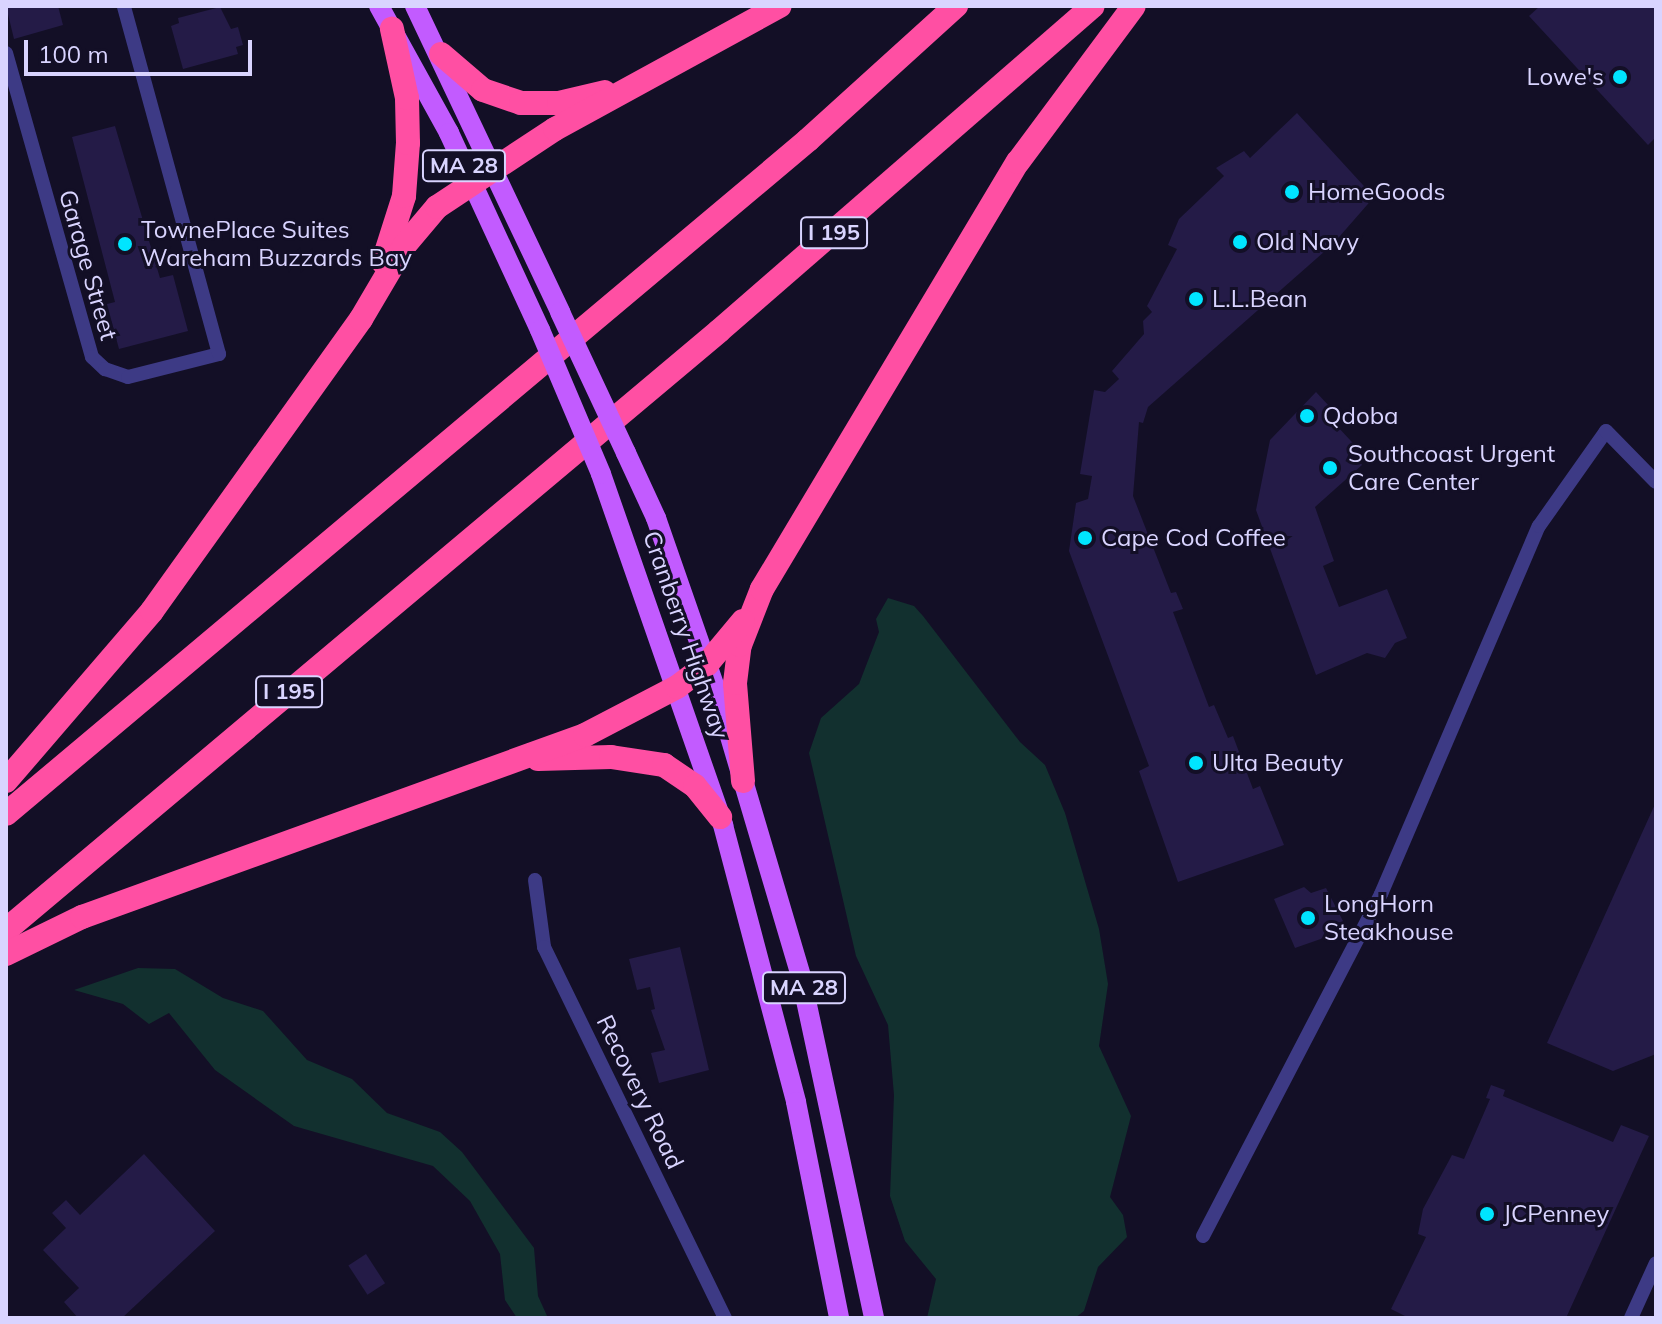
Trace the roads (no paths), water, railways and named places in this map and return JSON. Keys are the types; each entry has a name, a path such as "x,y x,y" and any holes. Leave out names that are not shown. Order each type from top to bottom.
{"highway":[{"path":"6,781 152,611 361,319 404,246 437,207 470,181 638,82 780,6"},
{"path":"6,814 808,140 956,6"},
{"name":"I 195","path":"6,930 708,341 1093,6"},
{"path":"6,954 82,917 585,735 677,687 707,664 735,633 1018,162 1134,6"},
{"path":"361,319 404,196 407,98 392,29"},
{"path":"441,54 483,90 536,106 638,82"},
{"path":"743,781 735,683 740,645 762,589"},
{"path":"520,759 611,757 664,765 695,786 720,817"}],"main road":[{"name":"Cranberry Highway","path":"379,6 470,181 540,330 601,474 677,687 720,817 796,1102 839,1318"},
{"name":"Cranberry Highway","path":"415,6 441,54 656,518 707,664 801,977 874,1318"}],"street":[{"name":"Garage Street","path":"6,53 92,357 105,369 128,377 219,354 124,6"},
{"path":"1203,1236 1381,894 1539,526 1606,431 1656,482"},
{"name":"Recovery Road","path":"535,880 544,947 725,1318"},
{"path":"1631,1318 1656,1263"}],"place":[{"name":"Lowe's","path":"1620,77"},
{"name":"HomeGoods","path":"1292,192"},
{"name":"Old Navy","path":"1240,242"},
{"name":"TownePlace Suites Wareham Buzzards Bay","path":"125,244"},
{"name":"L.L.Bean","path":"1196,299"},
{"name":"Qdoba","path":"1307,416"},
{"name":"Southcoast Urgent Care Center","path":"1330,468"},
{"name":"Cape Cod Coffee","path":"1085,538"},
{"name":"Ulta Beauty","path":"1196,763"},
{"name":"LongHorn Steakhouse","path":"1308,918"},
{"name":"JCPenney","path":"1487,1214"}]}
